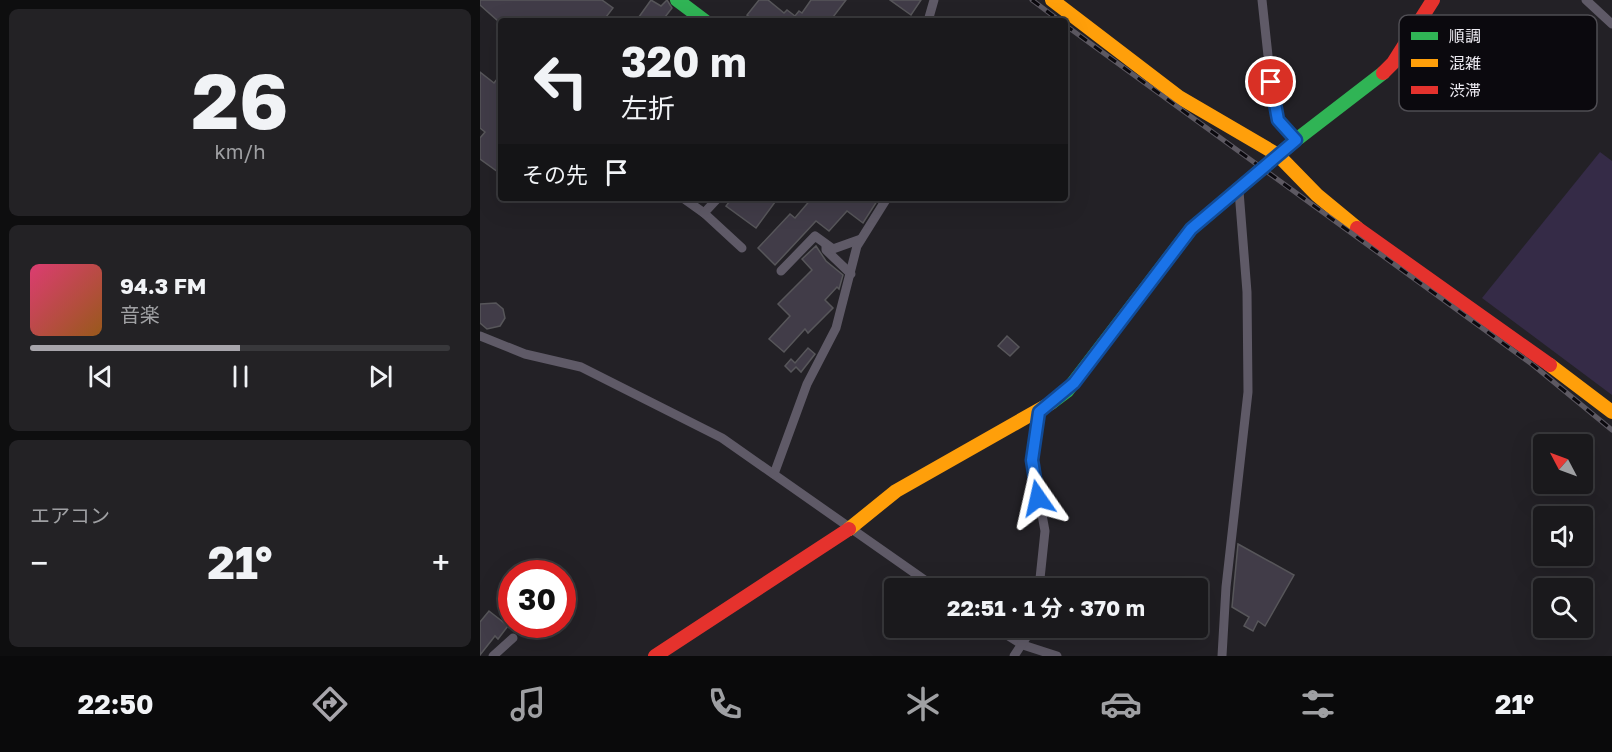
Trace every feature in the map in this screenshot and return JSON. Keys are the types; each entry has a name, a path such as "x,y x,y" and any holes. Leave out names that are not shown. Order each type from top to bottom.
{"street":[{"path":"677,0 701,18"},
{"path":"929,18 934,0"},
{"path":"1052,0 1179,97 1278,155 1317,195 1360,231 1513,337 1612,412"},
{"path":"1262,0 1273,102 1278,120 1296,140"},
{"path":"1423,15 1433,0"},
{"path":"1586,0 1612,24"},
{"path":"655,656 849,529 896,491 1039,412 1074,383 1191,229 1239,191 1296,140 1377,78 1393,63 1399,54"},
{"path":"1222,656 1226,586 1248,392 1246,292 1239,191"},
{"path":"687,201 704,213 742,248"},
{"path":"704,213 715,201"},
{"path":"774,474 807,384 836,328 861,239 885,201"},
{"path":"781,271 815,236 834,249 861,239"},
{"path":"826,244 826,250 851,274"},
{"path":"480,336 525,354 581,367 722,438 921,578"},
{"path":"1039,412 1032,460 1045,531 1040,578"},
{"path":"493,656 513,638"},
{"path":"1012,638 1023,645 1057,656"},
{"path":"1014,656 1027,638"}],"shaded area":[{"path":"1600,152 1612,161 1612,395 1482,298"}],"building":[{"path":"480,0 602,0 613,8 605,18 498,18 498,21 480,5"},
{"path":"651,0 661,6 667,0 672,8 664,18 638,18"},
{"path":"759,0 768,0 784,13 787,10 795,16 799,11 802,13 811,0 846,0 832,18 751,18 747,15"},
{"path":"890,0 921,0 911,15"},
{"path":"480,72 494,83 498,78 498,172 480,159 480,138 485,132 480,128"},
{"path":"730,201 776,201 756,228 726,206"},
{"path":"809,201 877,201 863,223 847,211 829,231 816,221 775,265 758,248 790,214 795,218"},
{"path":"816,246 826,261 843,275 839,289 837,287 825,300 833,308 808,333 805,329 784,352 769,339 790,316 778,304 812,270 802,259"},
{"path":"496,303 503,309 505,318 500,326 487,329 480,323 480,304"},
{"path":"1007,336 1019,347 1010,356 998,346"},
{"path":"808,348 815,354 801,372 796,367 791,372 785,366 791,359 795,363"},
{"path":"1238,544 1294,575 1265,626 1258,621 1253,631 1244,626 1249,617 1232,607"},
{"path":"489,611 498,618 499,638 498,639 495,636 480,655 480,622"}],"railway":[{"path":"1032,0 1056,18"},
{"path":"1068,27 1533,365 1612,430"}],"traffic: fast":[{"path":"677,0 701,18"},
{"path":"1051,403 1067,391 1191,229 1296,140 1383,73"}],"traffic: slow":[{"path":"1052,0 1179,97 1278,155 1317,195 1357,228"},
{"path":"1550,365 1612,412"},
{"path":"849,529 896,491 1051,403"}],"traffic: jam":[{"path":"1423,15 1433,0"},
{"path":"1383,73 1399,54"},
{"path":"1357,228 1550,365"},
{"path":"655,656 849,529"}],"route":[{"path":"1038,498 1032,460 1039,412 1059,398 1074,383 1191,229 1239,191 1296,140 1278,120 1271,82"}]}
